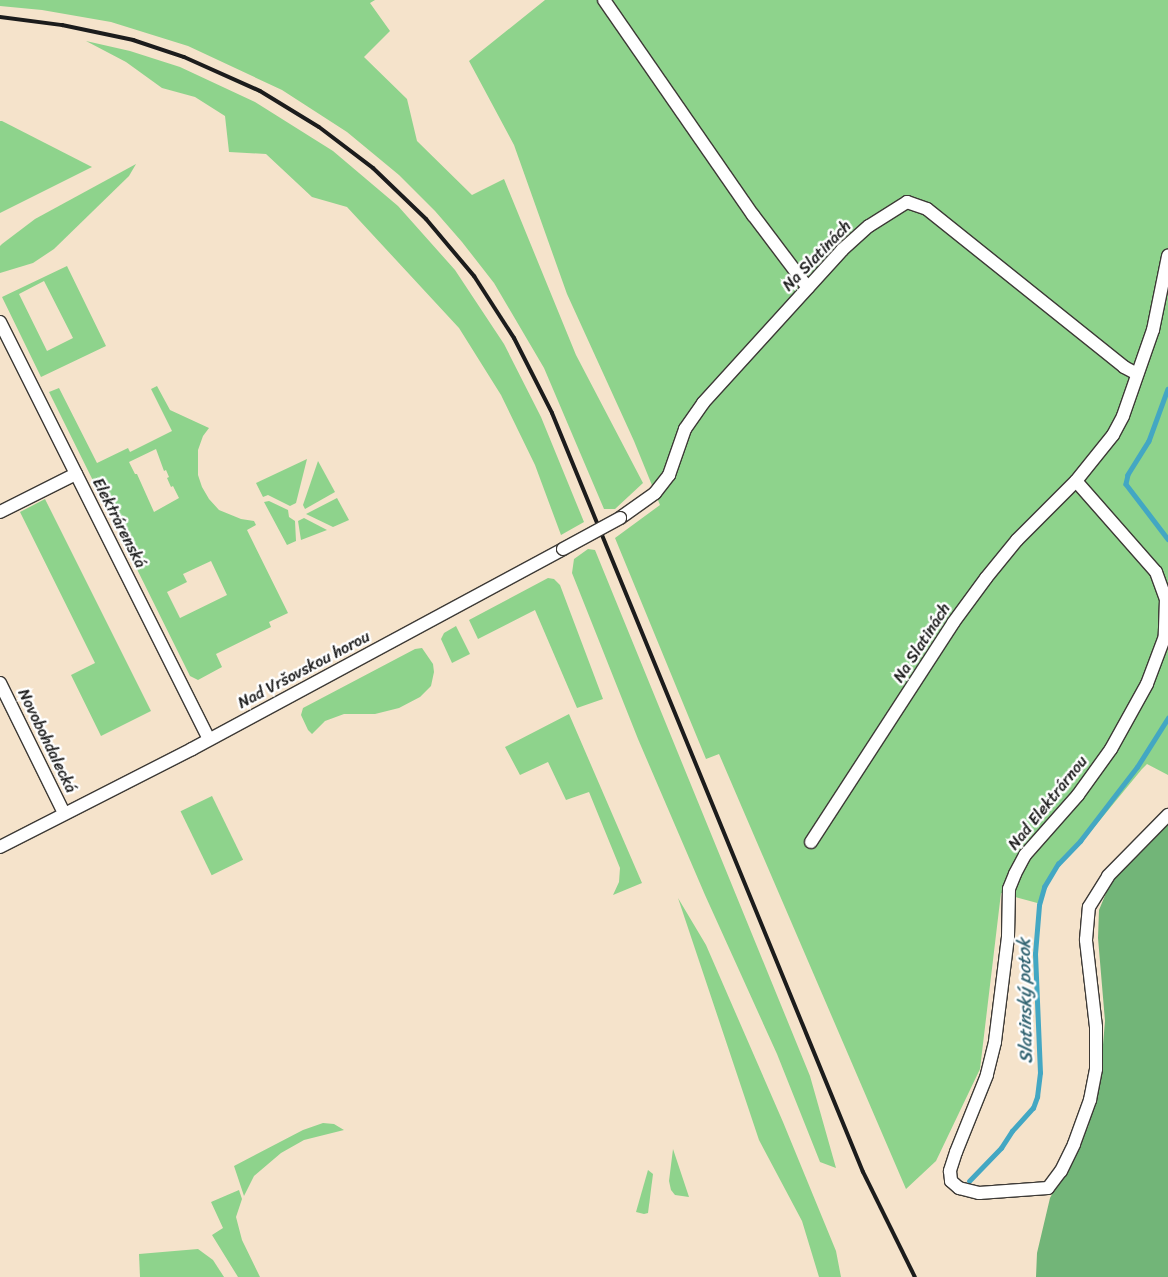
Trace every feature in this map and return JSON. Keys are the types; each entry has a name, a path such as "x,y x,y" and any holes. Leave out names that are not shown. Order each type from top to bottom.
{"street":[{"path":"604,0 753,215 808,288"},
{"name":"Na Slatinách","path":"620,518 655,493 670,475 685,429 703,403 842,250 869,226 907,202 927,209 1124,367 1137,374"},
{"name":"Na Slatinách","path":"811,842 953,623 986,578 1017,540 1076,481 1113,435 1123,416 1153,330 1168,256"},
{"name":"Elektrárenská","path":"0,322 209,739"},
{"path":"0,512 76,474"},
{"name":"Nad Elektrárnou","path":"955,1200 950,1171 987,1075 995,1042 1008,937 1009,889 1024,855 1078,795 1111,749 1147,684 1165,636 1166,599 1156,572 1076,481"},
{"name":"Nad Vršovskou horou","path":"0,847 209,739 620,518"},
{"name":"Novobohdalecká","path":"0,683 64,813"},
{"path":"951,1181 959,1188 979,1193 1048,1188 1061,1171 1074,1144 1090,1100 1096,1068 1096,1027 1086,940 1089,907 1108,876 1168,815"}],"green space":[{"path":"0,0 375,0 370,3 390,31 364,57 407,99 417,141 472,195 504,179 576,355 643,483 615,509 604,509 544,368 494,283 435,211 399,175 347,132 282,90 188,46 111,22 42,10 0,6"},
{"path":"545,0 1168,0 1168,775 1147,764 1142,769 1082,842 1062,860 1047,886 1041,904 1001,893 980,1069 936,1161 906,1189 719,754 706,759 615,538 660,505 634,441 567,294 514,145 469,61"},
{"path":"86,41 130,51 180,67 255,102 333,151 398,206 455,270 504,344 541,417 584,522 561,535 535,465 501,395 459,328 347,207 312,197 266,154 229,152 225,116 195,97 162,88 126,62"},
{"path":"0,121 2,121 92,167 0,213"},
{"path":"136,164 129,176 54,249 33,263 0,273 0,246 2,244 35,219"},
{"path":"67,266 106,346 41,377 2,297","holes":["44,281 73,338 47,351 19,294"]},
{"path":"157,386 170,410 209,428 203,436 198,450 198,475 202,487 209,499 219,510 241,519 254,521 256,525 247,530 288,613 269,622 271,627 216,654 222,667 198,680 190,676 49,392 59,388 97,463 128,448 130,452 172,431 151,389","holes":["156,449 164,471 166,470 169,477 167,478 171,487 173,486 179,498 154,512 137,474 135,474 129,462","211,561 227,595 180,618 167,592 187,582 183,574"]},
{"path":"307,459 296,503 290,506 268,495 263,497 256,483"},
{"path":"318,461 335,492 305,509 303,505"},
{"path":"337,498 349,520 333,527 306,514"},
{"path":"45,499 151,711 101,736 71,675 95,663 20,512"},
{"path":"269,501 288,510 289,517 295,521 296,541 287,545 264,502"},
{"path":"304,518 327,530 301,540 298,521"},
{"path":"588,549 595,550 810,1076 836,1168 820,1162 777,1054 705,895 638,739 572,573 574,559"},
{"path":"548,578 554,579 560,585 603,699 577,708 535,610 478,639 469,620"},
{"path":"456,626 470,654 452,663 441,639 444,633"},
{"path":"422,648 433,664 434,672 431,686 420,697 399,708 375,714 344,714 325,721 312,734 308,730 301,715 303,708 415,649"},
{"path":"569,714 642,883 613,895 619,882 620,868 589,792 566,800 548,762 520,775 505,747"},
{"path":"212,796 243,860 212,875 181,811"},
{"path":"1168,822 1168,1277 1036,1277 1037,1253 1050,1198 1088,1127 1100,1080 1105,1021 1098,938 1099,910 1111,881"},
{"path":"678,898 706,945 783,1122 836,1251 841,1277 819,1277 802,1221 759,1140"},
{"path":"323,1123 334,1124 344,1130 304,1140 281,1153 254,1176 244,1196 234,1166 303,1130"},
{"path":"673,1149 689,1197 675,1195 671,1190 669,1181"},
{"path":"648,1170 653,1174 648,1213 644,1214 636,1212"},
{"path":"239,1190 242,1199 236,1217 242,1240 260,1277 238,1277 212,1235 223,1228 211,1202"},
{"path":"198,1249 213,1260 224,1277 140,1277 139,1254"}],"waterway":[{"name":"Slatinský potok","path":"1168,389 1149,441 1128,475 1126,484 1168,539"},
{"name":"Slatinský potok","path":"969,1181 1001,1148 1012,1131 1033,1108 1037,1097 1040,1073 1035,954 1039,905 1044,887 1058,864 1080,841 1137,767 1168,718"}],"railway":[{"path":"0,17 62,25 133,40 184,57 260,91 319,127 373,168 426,219 474,276 514,338 552,413 863,1172 915,1277"}]}
